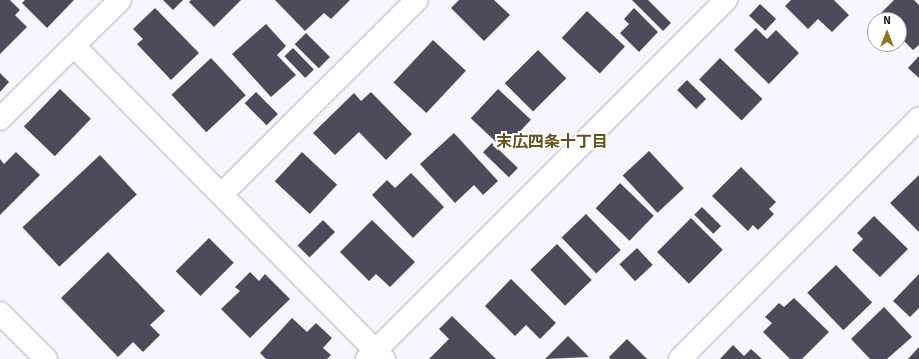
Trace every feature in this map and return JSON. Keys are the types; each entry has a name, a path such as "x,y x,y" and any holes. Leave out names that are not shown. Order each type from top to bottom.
{"street":[{"path":"0,119 120,0"},
{"path":"222,194 417,0"},
{"path":"74,46 222,194 376,356 726,0"},
{"path":"680,359 919,118"},
{"path":"0,313 46,359"}],"building":[{"path":"0,0 10,0 20,10 15,15 27,27 0,54"},
{"path":"25,0 74,0 47,28 22,3"},
{"path":"163,0 183,0 173,10"},
{"path":"191,0 241,0 214,27 189,2"},
{"path":"275,0 350,0 331,19 324,13 305,31"},
{"path":"459,0 494,0 510,15 484,41 451,8"},
{"path":"632,0 648,0 671,23 663,31"},
{"path":"791,0 834,0 849,15 832,32 818,19 808,29 785,6"},
{"path":"894,0 914,0 919,5 919,45 913,50 907,44 907,12 882,12"},
{"path":"760,4 776,19 765,31 749,16"},
{"path":"155,8 199,53 171,80 137,44 143,39 133,29"},
{"path":"634,8 658,32 639,52 620,33 629,24 624,19"},
{"path":"587,11 625,46 600,74 562,38"},
{"path":"266,24 286,46 277,55 296,75 271,97 232,54"},
{"path":"756,28 767,39 776,30 799,53 769,84 734,50"},
{"path":"306,33 330,57 319,68 295,44"},
{"path":"433,40 466,71 426,113 393,82"},
{"path":"293,48 314,70 305,78 284,56"},
{"path":"538,50 566,78 533,112 505,83"},
{"path":"919,56 919,78 908,68"},
{"path":"211,58 246,95 206,132 172,95"},
{"path":"720,58 762,99 742,121 699,80"},
{"path":"0,73 9,82 0,92"},
{"path":"687,80 706,99 696,109 677,90"},
{"path":"60,89 91,119 55,156 24,126"},
{"path":"498,89 531,120 504,149 471,118"},
{"path":"256,92 278,114 267,125 245,103"},
{"path":"371,92 412,134 386,160 359,132 335,155 313,133 354,93 361,101"},
{"path":"454,133 498,181 483,195 474,185 455,203 420,164"},
{"path":"492,143 518,168 509,177 483,152"},
{"path":"649,151 684,188 657,213 623,176"},
{"path":"16,152 40,175 0,215 0,159 4,164"},
{"path":"302,152 337,185 310,214 275,181"},
{"path":"100,155 137,194 59,267 22,227"},
{"path":"741,167 776,202 769,209 774,214 758,230 753,225 748,231 712,196"},
{"path":"411,173 444,207 413,238 372,195 387,180 395,188"},
{"path":"919,175 919,232 890,203"},
{"path":"620,183 654,216 629,241 596,208"},
{"path":"702,207 721,226 713,234 694,215"},
{"path":"586,214 621,250 596,274 562,238"},
{"path":"874,216 908,249 880,277 852,250 863,239 857,233"},
{"path":"691,218 723,250 689,284 657,252"},
{"path":"323,220 335,232 310,257 298,245"},
{"path":"372,220 415,262 390,287 376,274 369,281 340,252"},
{"path":"209,238 234,263 201,296 176,271"},
{"path":"557,244 592,280 565,306 530,270"},
{"path":"637,248 653,265 635,281 619,264"},
{"path":"108,252 165,311 150,325 160,335 143,352 133,342 118,357 61,298"},
{"path":"836,265 872,302 843,330 807,293"},
{"path":"250,272 259,281 265,274 290,299 250,338 221,309 240,291 235,287"},
{"path":"919,274 919,308 910,317 893,301"},
{"path":"511,279 556,323 540,339 526,325 515,336 485,306"},
{"path":"794,298 829,332 802,359 790,359 763,332 772,323 765,317 779,303 784,307"},
{"path":"884,307 912,337 887,359 870,359 851,339"},
{"path":"452,316 496,359 429,359 449,339 439,329"},
{"path":"292,318 307,332 316,323 332,338 323,348 331,355 327,359 266,359 260,353"},
{"path":"568,336 589,357 545,359"},
{"path":"627,339 647,359 610,359 609,357"},
{"path":"733,345 744,356 751,349 762,359 720,359"},
{"path":"919,347 919,359 908,359"}],"district":[{"name":"末広四条十丁目","path":"552,142"}]}
